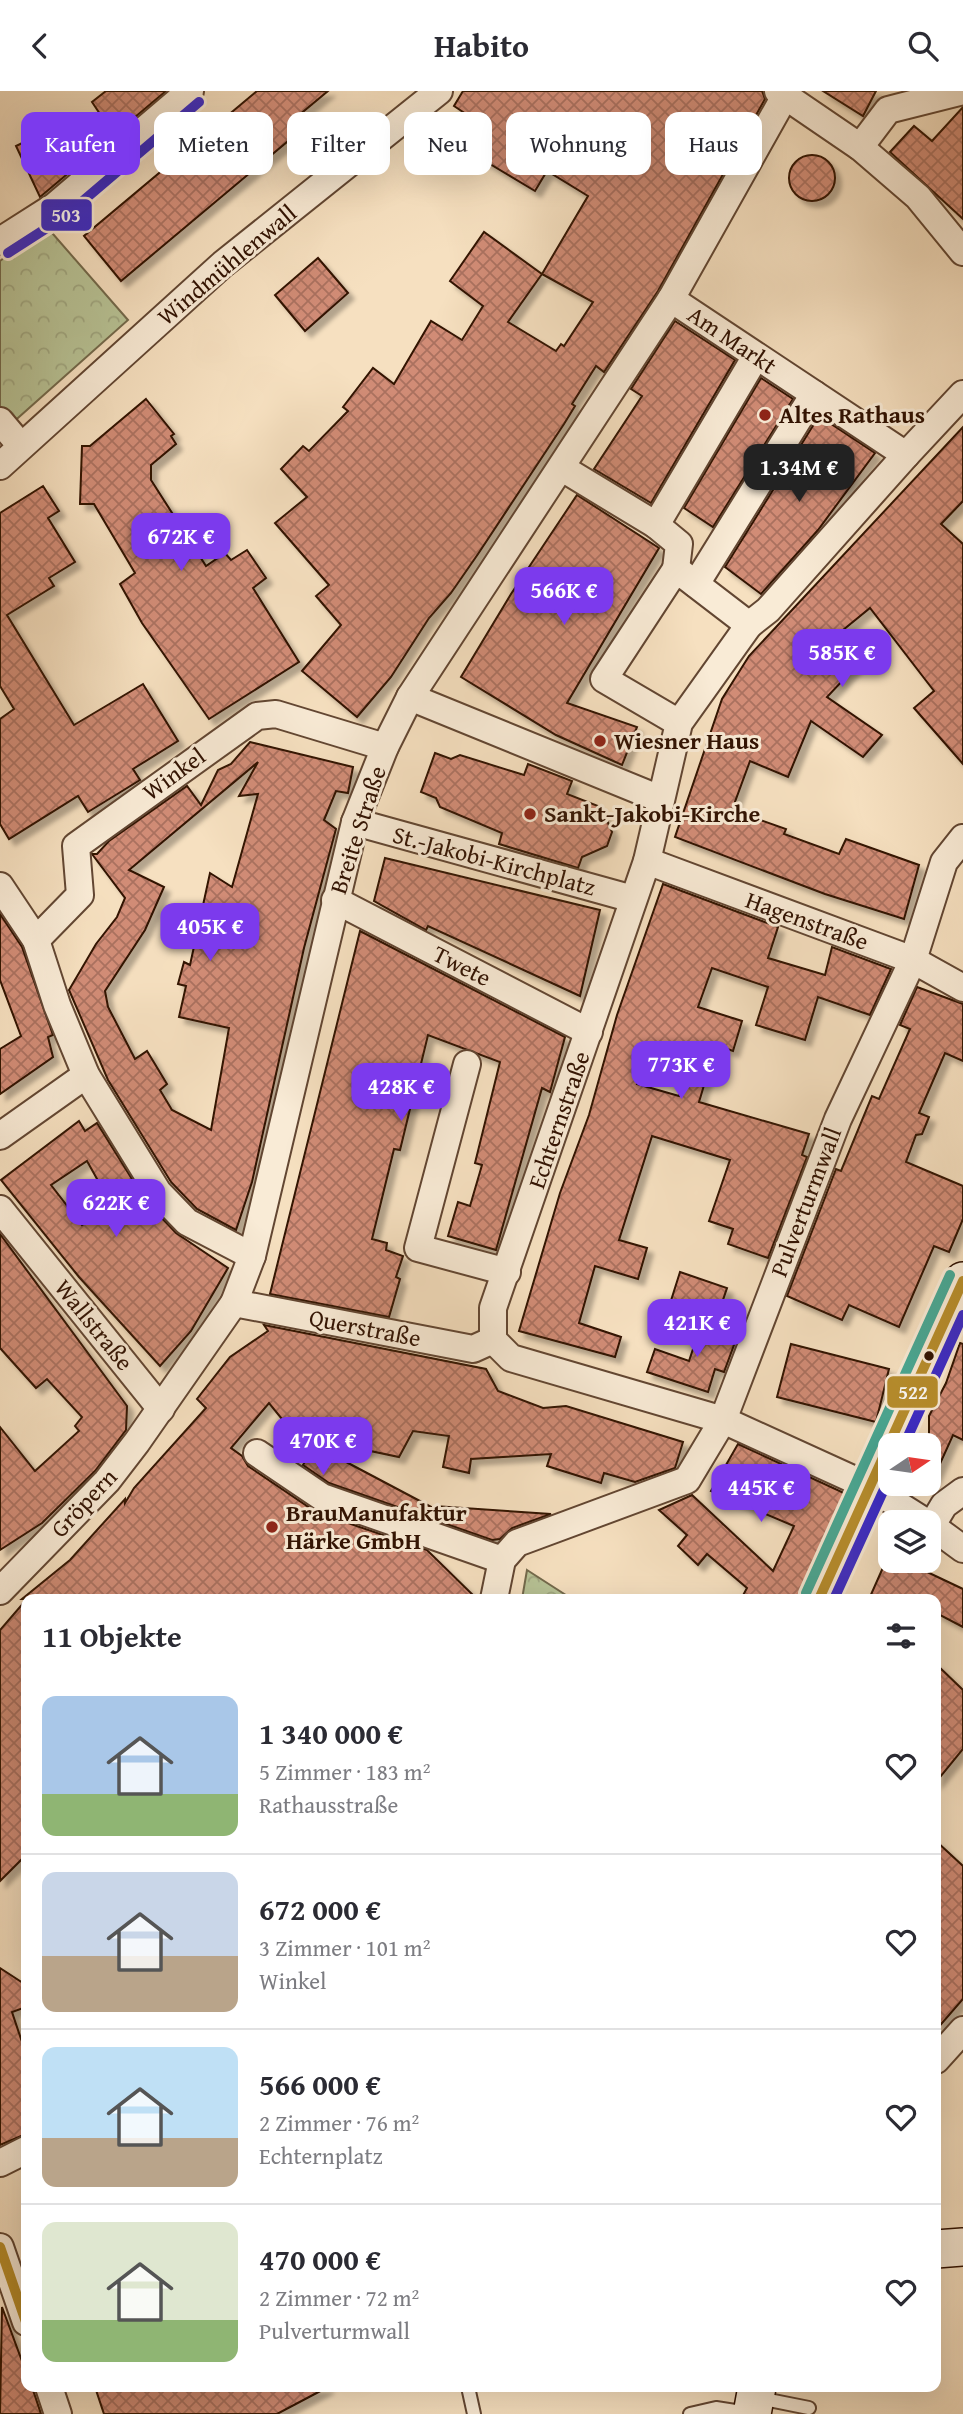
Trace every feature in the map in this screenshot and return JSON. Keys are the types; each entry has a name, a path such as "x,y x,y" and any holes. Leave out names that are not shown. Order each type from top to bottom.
{"street":[{"path":"0,241 55,206 190,91"},
{"name":"Windmühlenwall","path":"0,466 223,264 439,91"},
{"path":"860,147 892,100 963,91"},
{"name":"Am Markt","path":"906,455 671,299 782,94 860,147 918,197 963,252"},
{"name":"Breite Straße","path":"161,1409 234,1303 253,1256 355,822 384,747 410,697 671,299"},
{"path":"656,525 756,356"},
{"path":"814,394 686,577 604,678 679,723 749,625 768,610 963,394"},
{"path":"0,421 22,446"},
{"path":"562,468 656,525 679,544 686,577 749,625"},
{"path":"410,697 660,799"},
{"name":"Winkel","path":"36,940 80,895 76,846 193,759 257,716 276,714 384,747"},
{"name":"Echternstraße","path":"493,1340 493,1308 508,1272 647,861 679,723"},
{"name":"St.-Jakobi-Kirchplatz","path":"355,822 633,899"},
{"name":"Pulverturmwall","path":"502,1560 517,1543 595,1511 687,1480 723,1420 838,1119 913,960 944,862 963,838"},
{"name":"Hagenstraße","path":"647,861 913,960 963,988"},
{"path":"0,886 36,940 57,1005 86,1075 158,1192 187,1222 253,1256"},
{"name":"Twete","path":"335,900 589,1032"},
{"path":"467,1064 418,1248 508,1272"},
{"path":"0,1136 86,1075"},
{"name":"Wallstraße","path":"0,1209 161,1409"},
{"path":"821,1594 963,1281"},
{"name":"Querstraße","path":"234,1303 473,1349 493,1340"},
{"path":"493,1340 511,1358 723,1420 870,1487 907,1510"},
{"name":"Gröpern","path":"3,1582 107,1481 161,1409"},
{"path":"257,1453 322,1497 502,1560 495,1594"},
{"path":"940,1510 963,1491"},
{"path":"941,1533 963,1549"},
{"path":"941,2054 963,2030"},
{"path":"0,2163 21,2152"},
{"path":"0,2247 21,2308"},
{"path":"941,2249 963,2247"},
{"path":"51,2392 58,2414"}],"lane":[{"path":"469,2392 474,2414"},
{"path":"690,2414 755,2399 809,2408"}],"green space":[{"path":"46,226 128,320 10,425 0,413 0,261"},
{"path":"527,1570 564,1594 523,1594"}],"building":[{"path":"106,91 166,91 140,113 99,112 92,102"},
{"path":"257,91 328,91 303,112 287,112 287,142 273,154 273,112 232,112"},
{"path":"463,91 762,91 765,99 758,112 665,112 665,175 723,175 658,291 604,372 596,366 572,404 575,406 564,424 478,554 451,593 429,618 391,677 357,717 302,671 341,625 316,596 329,585 275,523 307,497 281,469 303,446 309,451 348,411 343,407 373,368 394,384 431,321 462,340 483,306 450,281 484,232 542,274 588,196 554,175 651,175 651,112 506,112 506,174 492,165 492,112 463,112 454,106","holes":["542,274 593,302 564,346 561,344 556,351 508,322"]},
{"path":"823,91 876,91 863,116"},
{"path":"963,107 963,219 890,152 914,126 932,141"},
{"path":"21,144 21,157 16,146"},
{"path":"812,155 821,156 828,162 834,169 834,187 828,194 821,200 812,201 803,200 796,194 790,187 789,178 790,169 796,162 803,156"},
{"path":"30,175 66,175 40,197"},
{"path":"157,175 247,175 121,281 84,236"},
{"path":"508,175 545,175 535,191"},
{"path":"318,258 348,293 305,331 275,295"},
{"path":"675,321 735,360 651,503 594,469 642,396 631,389"},
{"path":"761,378 793,399 713,527 684,508"},
{"path":"146,399 174,434 171,436 176,444 151,465 151,480 206,566 225,553 231,560 247,550 266,578 253,588 299,662 209,719 142,623 120,584 135,573 94,504 80,504 82,446 90,446"},
{"path":"819,416 875,453 818,530 761,594 725,567"},
{"path":"963,427 963,501 941,524 963,544 963,764 914,708 934,691 870,608 832,639 859,663 827,697 882,735 863,757 811,721 788,777 750,761 732,810 786,829 784,834 839,854 846,839 919,865 904,919 825,894 675,837 722,699 749,656"},
{"path":"43,486 59,511 48,518 75,562 49,578 54,586 7,615 74,725 143,684 178,741 133,769 140,780 88,812 78,796 9,839 0,824 0,719 14,709 0,686 0,513"},
{"path":"577,495 659,548 567,703 637,727 622,765 556,735 461,677 511,594"},
{"path":"250,742 353,767 348,793 336,791 324,820 336,829 304,948 252,1182 236,1230 197,1209 171,1182 108,1080 69,990 96,944 117,917 125,898 92,854 97,854 109,841 187,786 201,805 218,770 231,764","holes":["258,762 239,796 258,794 232,887 210,873 190,965 184,962 178,984 186,986 179,1017 229,1028 211,1130 172,1110 160,1090 167,1084 147,1051 135,1059 108,1007 105,991 145,930 164,887 129,870"]},
{"name":"Sankt-Jakobi-Kirche","path":"435,753 451,759 460,755 524,775 528,764 572,781 567,794 598,806 606,818 612,832 607,846 582,857 578,868 499,844 502,833 440,807 436,798 421,792"},
{"path":"385,858 600,910 580,996 428,926 426,930 374,901"},
{"path":"663,884 778,927 768,958 825,975 832,947 891,969 870,1015 818,997 805,1040 756,1025 768,987 712,968 698,1007 742,1021 733,1051 716,1045 699,1102 809,1134 802,1155 807,1157 768,1258 728,1244 733,1229 709,1221 730,1160 652,1136 619,1240 647,1248 638,1279 595,1266 579,1323 621,1337 615,1357 519,1331 560,1193 589,1115 617,1015","holes":["650,1045 690,1057 679,1096 637,1084"]},
{"path":"0,914 22,947 53,1035 48,1037 53,1057 0,1094 0,1049 21,1036 0,980"},
{"path":"360,931 565,1037 550,1092 542,1088 496,1250 448,1236 458,1202 470,1206 482,1165 475,1163 500,1062 428,1035 400,1150 394,1149 372,1239 387,1243 386,1250 403,1256 396,1277 400,1279 389,1317 270,1294"},
{"path":"917,987 963,1004 963,1061 945,1053 919,1113 929,1117 922,1134 916,1135 906,1162 963,1186 963,1219 949,1252 934,1246 899,1327 849,1305 842,1320 787,1296 836,1169 841,1171 872,1096 879,1099 910,1029 900,1025"},
{"path":"79,1121 85,1131 97,1123 145,1200 176,1233 228,1268 191,1331 160,1366 79,1277 1,1180","holes":["87,1161 111,1204 82,1225 51,1185"]},
{"path":"0,1234 127,1406 126,1430 95,1471 42,1523 0,1550 0,1427 35,1471 79,1431 75,1426 82,1417 47,1379 36,1388 0,1348"},
{"path":"680,1272 727,1288 714,1326 668,1310"},
{"path":"702,1322 738,1334 724,1372 715,1369 708,1392 647,1372 655,1349 689,1361"},
{"path":"264,1325 486,1369 498,1391 543,1408 566,1406 683,1442 675,1468 635,1482 604,1473 601,1483 547,1466 551,1454 471,1459 469,1473 443,1467 449,1436 413,1431 399,1457 295,1435 269,1403 231,1448 242,1456 248,1466 316,1512 427,1550 472,1594 28,1594 70,1560 125,1499 125,1503 134,1488 206,1408 197,1399 230,1357 268,1331"},
{"path":"960,1343 963,1344 963,1440 953,1435 942,1459 942,1433 929,1433 929,1416 946,1383"},
{"path":"791,1344 889,1369 876,1422 777,1397"},
{"path":"738,1444 844,1493 800,1594 744,1594 747,1588 707,1554 698,1565 678,1546 687,1535 659,1510 692,1495 773,1571 794,1526 711,1491"},
{"path":"316,1446 435,1509 435,1506 551,1514 512,1528 500,1539 492,1540 329,1483 303,1465"},
{"path":"881,1573 929,1573 963,1589 963,1627 941,1616 941,1594 871,1594"},
{"path":"21,1606 21,1860 0,1881 0,1630"},
{"path":"941,1669 963,1690 963,1749 941,1776"},
{"path":"941,1846 963,1866 963,1999 941,2024"},
{"path":"0,1968 21,1982 21,2009 12,2012 21,2039 21,2136 0,2145"},
{"path":"2,2307 21,2358 21,2392 34,2392 41,2414 0,2414"},
{"path":"97,2392 319,2392 277,2414 104,2414"}],"transit line":[{"name":"503","path":"8,253 64,217 199,102"},
{"path":"806,1593 950,1275"},
{"name":"522","path":"821,1594 963,1281"},
{"name":"503","path":"909,1433 963,1315"},
{"name":"503","path":"836,1594 881,1496"},
{"name":"522","path":"0,2247 21,2308"}],"place":[{"name":"Altes Rathaus","path":"765,415"},
{"name":"Wiesner Haus","path":"600,741"},
{"name":"Sankt-Jakobi-Kirche","path":"530,814"},
{"name":"BrauManufaktur Härke GmbH","path":"272,1527"}]}
